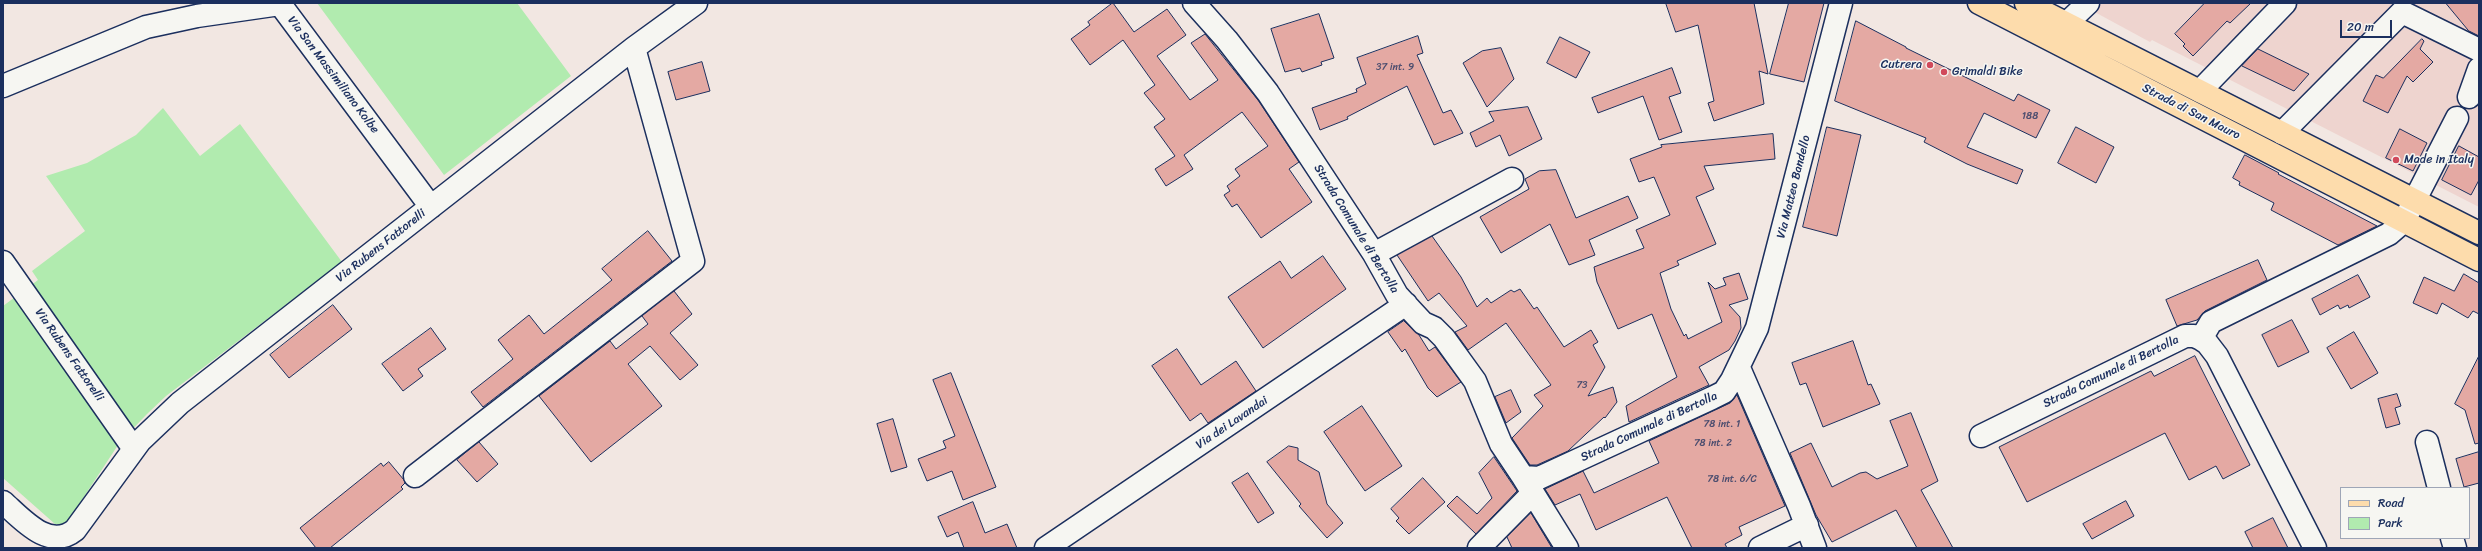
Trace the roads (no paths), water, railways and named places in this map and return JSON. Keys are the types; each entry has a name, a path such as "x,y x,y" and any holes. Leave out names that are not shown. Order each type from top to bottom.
{"main road":[{"name":"Strada di San Mauro","path":"1979,3 2479,260"},
{"name":"Strada di San Mauro","path":"2026,3 2479,233"}],"street":[{"name":"Via Rubens Fattorelli","path":"3,502 35,530 58,543 68,536 75,530 134,449 180,403 634,48 696,3"},
{"name":"Strada Comunale di Bertolla","path":"1194,3 1227,40 1268,93 1374,254 1397,295 1423,322 1434,328 1444,338 1475,381 1501,444 1567,548"},
{"name":"Via Matteo Bandello","path":"1739,368 1757,328 1841,3"},
{"path":"2067,23 2088,3"},
{"name":"Strada di San Mauro","path":"2200,91 2285,3"},
{"name":"Via San Massimiliano Kolbe","path":"3,86 146,27 196,16 280,4 431,207"},
{"path":"2282,133 2402,12 2479,50"},
{"path":"415,476 693,262 634,48"},
{"path":"2469,97 2479,69"},
{"path":"2315,548 2217,356 2207,343 2201,339 2211,322 2389,234 2404,221 2413,200 2457,118"},
{"name":"Strada Comunale di Bertolla","path":"1374,254 1512,179"},
{"name":"Via Rubens Fattorelli","path":"3,262 134,449"},
{"name":"Via dei Lavandai","path":"1054,546 1406,304"},
{"name":"Strada Comunale di Bertolla","path":"1981,436 2155,349 2185,336 2194,336 2201,339"},
{"path":"1739,368 1807,525 1815,548"},
{"name":"Strada Comunale di Bertolla","path":"1528,485 1539,478 1724,392 1739,368"},
{"path":"2427,442 2439,487"},
{"path":"1479,548 1528,485"},
{"path":"1760,548 1807,525"}],"place":[{"name":"Cutrera","path":"1930,65"},
{"name":"Grimaldi Bike","path":"1944,72"},
{"name":"Made in Italy","path":"2396,160"}]}
